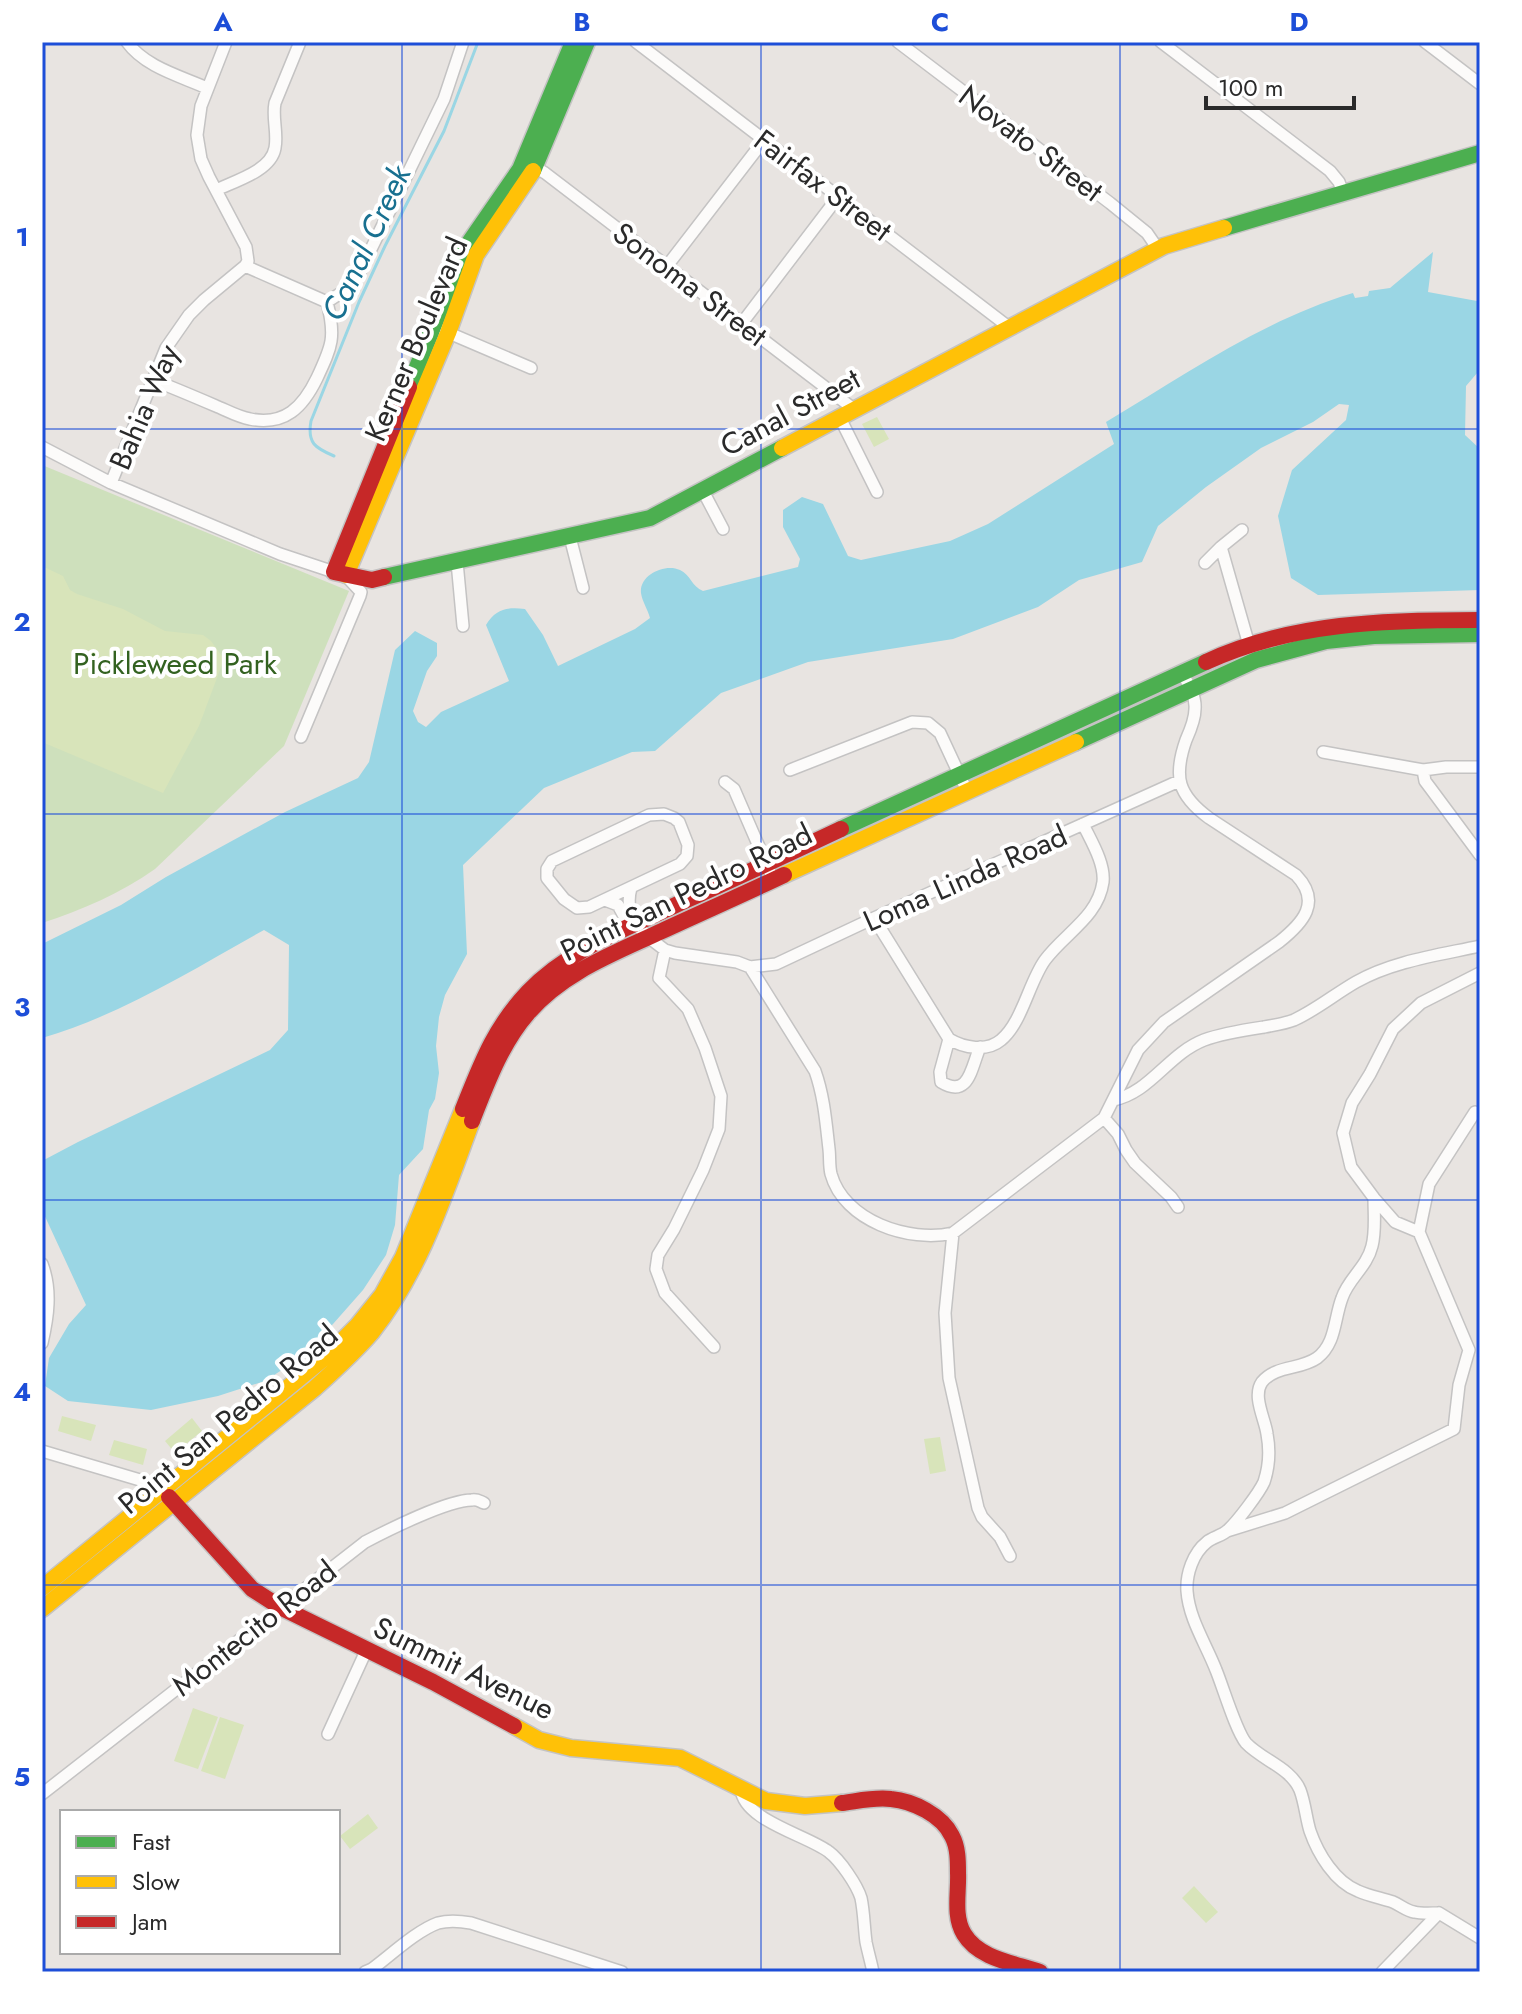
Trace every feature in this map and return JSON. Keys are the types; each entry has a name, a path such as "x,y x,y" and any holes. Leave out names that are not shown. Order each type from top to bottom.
{"main road":[{"name":"Kerner Boulevard","path":"340,574 441,330 476,255 530,177 529,163 573,42"},
{"name":"Kerner Boulevard","path":"529,163 587,42"},
{"name":"Canal Street","path":"340,574 368,581 644,520 1158,249 1480,153"},
{"name":"Point San Pedro Road","path":"1187,681 1223,654 1323,627 1480,620"},
{"name":"Point San Pedro Road","path":"42,1609 341,1366 372,1332 397,1298 417,1259 491,1071 513,1031 539,1001 561,983 582,969 770,872 1187,681 1326,641 1374,636 1480,634"},
{"name":"Point San Pedro Road","path":"42,1588 329,1354 357,1326 382,1295 403,1257 488,1047 531,988 587,947 636,924 770,872"},
{"name":"Summit Avenue","path":"162,1491 252,1589 280,1607 433,1682 539,1740 571,1748 680,1758 766,1801 780,1804 823,1806 854,1800 895,1798 914,1804 933,1815 953,1835 960,1864 957,1916 962,1932 979,1950 1040,1972"}],"street":[{"path":"127,42 145,61 207,88"},
{"path":"226,42 201,106 197,135 201,159 246,247 248,261 245,266 327,302"},
{"path":"216,190 264,167 275,149 273,111 300,42"},
{"path":"327,302 356,280 444,99 463,42"},
{"name":"Fairfax Street","path":"636,42 1010,328"},
{"name":"Novato Street","path":"898,42 1110,203 1147,233 1158,249"},
{"path":"1161,42 1330,171 1343,193"},
{"path":"1425,42 1480,84"},
{"path":"667,266 764,140"},
{"name":"Sonoma Street","path":"529,163 742,323 847,414"},
{"path":"742,323 838,197"},
{"name":"Bahia Way","path":"111,483 166,348 189,315 245,266"},
{"path":"153,380 249,419 276,418 293,412 307,398 333,336 327,302"},
{"path":"441,330 531,368"},
{"path":"847,414 877,492"},
{"name":"Canal Street","path":"42,447 111,483 280,554 340,574"},
{"path":"703,491 723,529"},
{"path":"1205,563 1242,530"},
{"path":"570,537 583,588"},
{"path":"1221,547 1249,645"},
{"path":"457,562 463,626"},
{"path":"301,737 361,592 340,574"},
{"path":"605,900 618,905 624,916 665,950 750,967 815,1071 820,1086 832,1176 845,1199 880,1225 915,1234 934,1236 953,1233 1104,1118 1138,1050 1164,1022 1294,930 1304,918 1309,906 1305,884 1195,808 1184,794 1178,769 1195,711 1187,681"},
{"path":"790,770 912,722 928,723 940,733 964,783"},
{"path":"1323,752 1423,770 1475,767 1480,777"},
{"path":"1423,770 1425,781 1480,855"},
{"name":"Loma Linda Road","path":"750,967 776,964 1179,781"},
{"path":"725,782 734,789 770,872"},
{"path":"664,814 674,818 679,822 688,845 687,856 680,864 631,888 589,907 577,908 555,889 547,878 547,869 552,861 649,815 664,814"},
{"path":"874,918 949,1039 957,1044 990,1046 1000,1041 1011,1029 1044,961 1089,915 1099,898 1103,878 1099,860 1083,824"},
{"path":"631,888 628,899 636,924"},
{"path":"1113,1100 1126,1098 1140,1089 1171,1060 1201,1041 1290,1022 1384,969 1480,946"},
{"path":"665,950 659,978 688,1009 721,1096 719,1129 709,1156 658,1255 656,1269 665,1293 714,1347"},
{"path":"1419,1232 1395,1222 1374,1198 1351,1167 1343,1133 1352,1103 1393,1029 1421,1003 1480,973"},
{"path":"949,1039 940,1072 941,1082 951,1088 965,1084 980,1047"},
{"path":"1475,1112 1429,1184 1419,1232 1469,1350 1459,1385 1454,1429 1285,1513 1227,1531 1207,1542 1190,1566 1187,1590 1193,1619 1243,1740 1294,1780 1320,1853 1342,1881 1357,1891 1397,1903 1412,1912 1439,1913 1480,1938"},
{"path":"1104,1118 1118,1134 1135,1163 1178,1207"},
{"path":"1227,1531 1257,1494 1268,1466 1268,1436 1258,1395 1261,1383 1274,1372 1309,1363 1327,1347 1342,1296 1371,1250 1374,1198"},
{"path":"953,1233 945,1313 949,1378 978,1508 1010,1556"},
{"path":"42,1264 48,1295 42,1343"},
{"name":"Summit Avenue","path":"42,1451 140,1480 162,1491"},
{"name":"Montecito Road","path":"42,1794 365,1542 449,1505 475,1499 484,1503"},
{"path":"328,1734 366,1651"},
{"path":"741,1789 742,1796 754,1811 829,1852 845,1870 861,1899 873,1972"},
{"path":"1382,1972 1439,1913"},
{"path":"365,1972 425,1929 440,1922 457,1921 622,1972"}],"green space":[{"path":"877,417 889,439 874,447 862,424"},
{"name":"Pickleweed Park","path":"42,465 349,591 284,746 155,869 101,900 42,923"},
{"path":"42,566 63,576 70,590 77,594 123,609 165,631 203,635 224,659 199,726 163,793 42,742"},
{"path":"62,1416 96,1425 91,1441 58,1431"},
{"path":"192,1418 202,1431 175,1453 165,1441"},
{"path":"940,1437 946,1471 930,1474 924,1439"},
{"path":"114,1440 147,1449 143,1465 109,1455"},
{"path":"193,1708 218,1717 198,1769 174,1761"},
{"path":"220,1717 244,1725 225,1779 201,1771"},
{"path":"368,1814 378,1828 350,1849 340,1836"},
{"path":"1194,1886 1218,1912 1206,1923 1182,1898"}],"water":[{"path":"1433,252 1428,292 1477,301 1480,290 1480,373 1466,386 1465,435 1480,449 1480,590 1318,595 1291,578 1278,516 1292,470 1346,420 1349,405 1339,404 1313,422 1261,448 1206,487 1158,526 1142,562 1079,580 1038,607 953,639 808,662 721,693 655,751 632,752 544,788 463,865 467,954 445,995 439,1017 436,1046 439,1073 435,1099 429,1110 423,1149 399,1175 395,1225 386,1255 363,1290 300,1358 265,1381 218,1396 151,1410 68,1401 45,1386 49,1358 69,1324 86,1305 42,1210 42,1161 270,1050 288,1030 289,945 264,930 128,1004 42,1038 42,944 121,905 285,812 358,778 369,762 395,650 415,631 437,643 437,656 427,671 413,711 418,722 426,727 441,712 509,681 486,625 498,612 525,609 543,635 558,666 635,629 650,618 641,587 649,576 661,569 680,570 703,591 798,567 800,559 783,527 783,510 802,497 823,504 848,556 861,560 950,541 988,524 1114,444 1106,422 1196,367 1256,333 1320,304 1353,293 1355,298 1368,296 1369,291 1390,288"}],"waterway":[{"name":"Canal Creek","path":"334,456 314,444 310,435 311,421 359,302 444,131 478,42"}],"traffic: fast":[{"path":"409,387 464,250 520,169 573,42"},
{"path":"533,171 587,42"},
{"path":"1224,228 1480,153"},
{"path":"384,577 650,518 782,448"},
{"path":"1076,742 1256,660 1326,641 1374,636 1480,634"},
{"path":"841,829 1206,662"}],"traffic: slow":[{"path":"346,575 448,333 476,255 533,171"},
{"path":"782,448 1164,246 1224,228"},
{"path":"784,875 1076,742"},
{"path":"42,1588 329,1354 357,1326 382,1295 403,1257 463,1109"},
{"path":"42,1609 315,1388 372,1332 418,1257 472,1121"},
{"path":"514,1726 539,1740 571,1748 680,1758 766,1801 805,1806 842,1803"}],"traffic: jam":[{"path":"384,577 372,580 334,572 409,387"},
{"path":"1206,662 1239,649 1306,631 1375,623 1480,620"},
{"path":"463,1109 506,1019 528,992 562,963 620,931 841,829"},
{"path":"472,1121 496,1064 518,1025 557,986 608,956 784,875"},
{"path":"169,1497 252,1589 280,1607 433,1682 514,1726"},
{"path":"842,1803 878,1798 900,1800 926,1810 941,1822 957,1849 958,1912 964,1934 988,1955 1040,1972"}]}
